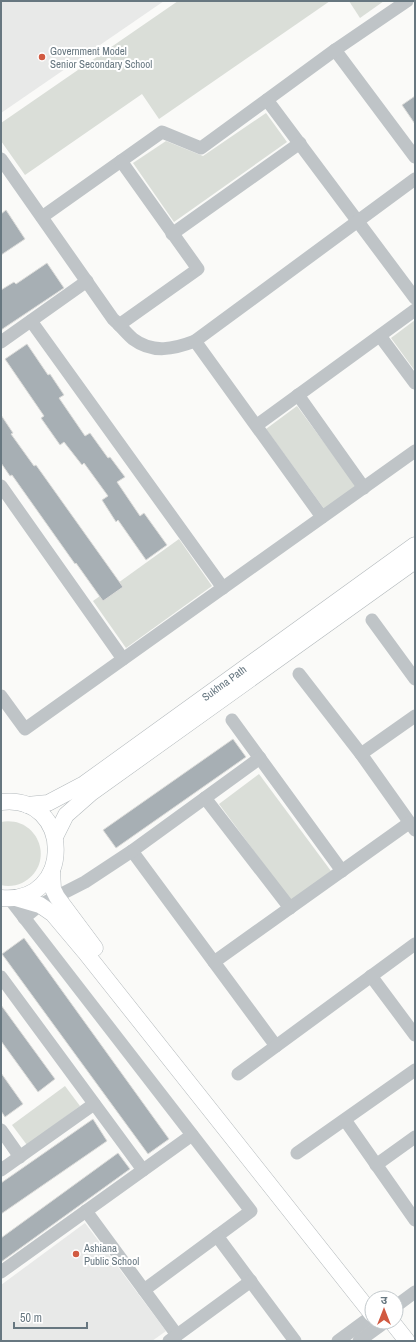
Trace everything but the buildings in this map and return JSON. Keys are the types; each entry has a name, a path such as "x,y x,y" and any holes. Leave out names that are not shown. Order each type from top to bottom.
{"main road":[{"name":"Sukhna Path","path":"27,805 48,803 84,784 415,545"},
{"name":"Sukhna Path","path":"55,837 66,815 91,793 415,561"},
{"path":"1,802 12,801 35,809 52,828 57,848 56,859 46,880 38,888 28,894 9,898"},
{"path":"52,870 53,889 57,897 366,1290"},
{"path":"9,898 40,905 53,914 86,952 364,1301"},
{"path":"386,1330 394,1341"},
{"path":"392,1330 407,1341"}],"street":[{"path":"42,217 162,132 201,148 335,50 408,1 415,10"},
{"path":"335,50 415,157"},
{"path":"267,100 415,298"},
{"path":"172,234 300,143"},
{"path":"1,159 6,176 42,217 113,319 133,339 149,348 161,350 179,347 195,341 415,180"},
{"path":"119,324 198,269 121,161"},
{"path":"1,342 87,281"},
{"path":"257,425 415,310"},
{"path":"31,321 223,588"},
{"path":"380,336 415,384"},
{"path":"195,341 257,425 322,518"},
{"path":"298,395 364,488"},
{"path":"1,696 25,730 415,451"},
{"path":"1,486 124,659"},
{"path":"372,620 415,679"},
{"path":"214,962 342,871 412,827 361,754 299,674"},
{"path":"361,754 415,716"},
{"path":"232,720 342,871"},
{"path":"24,918 40,905 86,882 132,851 260,758"},
{"path":"205,798 290,908"},
{"path":"132,851 276,1046"},
{"path":"9,898 250,1211 144,1290"},
{"path":"238,1074 415,944"},
{"path":"371,976 415,1034"},
{"path":"1,978 143,1170"},
{"path":"297,1153 415,1070"},
{"path":"1,1170 94,1104"},
{"path":"345,1120 415,1220"},
{"path":"1,1130 20,1157"},
{"path":"1,1272 192,1135"},
{"path":"376,1165 415,1137"},
{"path":"86,1211 144,1290 173,1338 250,1282"},
{"path":"217,1236 295,1341"},
{"path":"404,1300 415,1292"},
{"path":"338,1341 364,1328"},
{"path":"359,1341 369,1330"}],"shaded area":[{"name":"Government Model Senior Secondary School","path":"1,1 164,1 1,113"},
{"path":"178,1 330,1 159,119 142,94 25,175 1,141 1,123"},
{"path":"349,1 384,1 360,18"},
{"path":"266,113 287,142 174,222 133,163 166,141 203,156"},
{"path":"415,320 415,371 391,338"},
{"path":"297,406 357,487 325,510 266,429"},
{"path":"179,539 212,586 126,648 93,601"},
{"path":"259,774 331,871 291,901 219,804"},
{"path":"1,822 14,822 25,826 34,833 39,843 41,854 39,865 33,875 17,885 1,885"},
{"path":"65,1086 80,1106 27,1145 12,1125"},
{"name":"Ashiana Public School","path":"85,1223 166,1331 152,1341 2,1341 1,1285"}],"place":[{"name":"Government Model Senior Secondary School","path":"42,57"},
{"name":"Ashiana Public School","path":"76,1254"}]}
